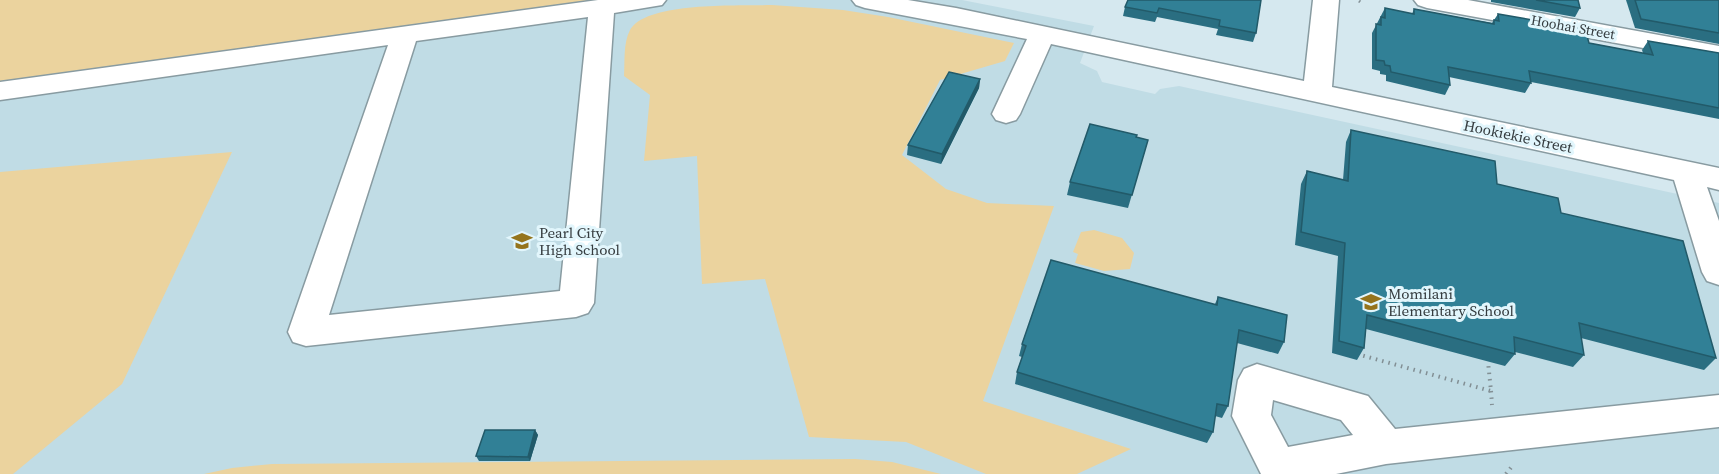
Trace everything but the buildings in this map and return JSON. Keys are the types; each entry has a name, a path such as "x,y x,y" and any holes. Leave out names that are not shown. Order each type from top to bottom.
{"street":[{"path":"0,91 653,0"},
{"name":"Hookiekie Street","path":"865,0 902,5 1719,179"},
{"path":"1317,93 1326,0"},
{"name":"Hoohai Street","path":"1427,0 1719,54"},
{"path":"405,35 306,332 576,303 602,7"},
{"path":"1006,114 1042,35"},
{"path":"1687,172 1719,272"},
{"path":"1386,447 1719,411"}],"path":[{"path":"1359,1 1363,4"},
{"path":"1357,354 1491,391 1488,362"}],"shaded area":[{"path":"0,0 601,0 0,82"},
{"name":"Pearl City High School","path":"601,0 962,0 1094,26 1080,63 1097,71 1102,82 1155,94 1160,89 1179,86 1719,203 1719,474 0,474 0,82"},
{"path":"772,5 843,10 888,17 1014,43 1005,61 940,80 902,155 946,189 987,203 1054,206 983,401 1131,449 1077,474 986,474 906,442 809,437 765,279 702,284 697,156 644,161 650,95 624,76 625,47 628,35 639,21 655,14 695,7"},
{"path":"232,152 122,384 13,474 0,474 0,172"},
{"path":"1094,230 1122,238 1134,253 1130,269 1104,271 1075,263 1078,254 1073,252 1081,232"},
{"path":"855,459 892,462 941,474 204,474 232,468 272,464"}],"place":[{"name":"Pearl City High School","path":"522,241"},
{"name":"Momilani Elementary School","path":"1371,302"}]}
